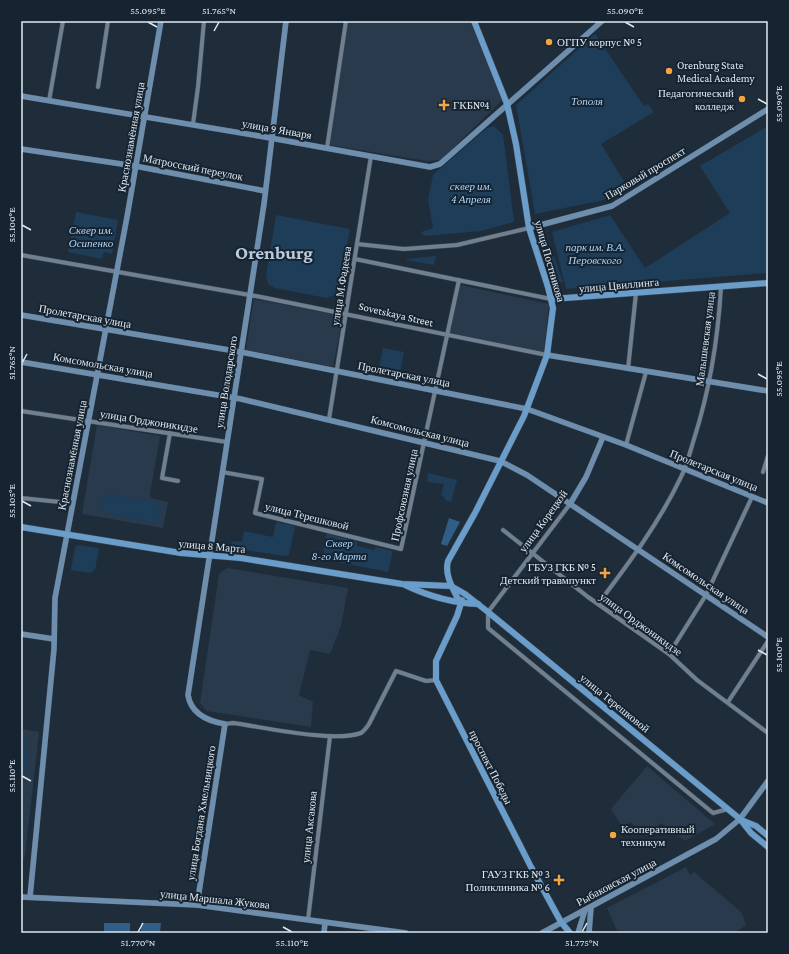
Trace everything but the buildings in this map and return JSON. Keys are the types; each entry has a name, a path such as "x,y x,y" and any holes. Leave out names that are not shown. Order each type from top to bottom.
{"main road":[{"name":"Краснознамённая улица","path":"30,897 54,639 55,598 98,374 161,21"},
{"name":"улица Володарского","path":"225,724 217,723 198,714 192,709 188,695 250,295 272,138 286,21"},
{"name":"улица Постникова","path":"451,586 447,566 448,561 475,513 527,409 547,355 551,328 552,299 529,228 516,144 507,104 474,21"},
{"name":"улица 9 Января","path":"21,96 193,124 430,167 440,164 602,21"},
{"name":"Парковый проспект","path":"529,228 612,206 768,109"},
{"name":"Матросский переулок","path":"21,149 135,166 265,191"},
{"name":"улица Цвиллинга","path":"552,299 768,283"},
{"name":"Пролетарская улица","path":"21,315 241,352 527,409 603,436 768,503"},
{"name":"Sovetskaya Street","path":"547,355 768,391"},
{"name":"Комсомольская улица","path":"21,362 233,397 500,462 527,475 768,637"},
{"name":"улица Корецкой","path":"570,504 586,477 603,436"},
{"name":"улица 8 Марта","path":"21,527 181,554 210,554 314,569 402,584 451,586"},
{"name":"улица 8 Марта","path":"402,584 430,595 460,603"},
{"name":"улица Терешковой","path":"451,586 465,594 488,612 740,819 756,826 768,836"},
{"path":"451,586 460,603 478,604"},
{"name":"проспект Победы","path":"465,594 460,603 457,616 436,661 436,680 518,842 562,922 570,933"},
{"path":"21,634 54,639"},
{"name":"улица Богдана Хмельницкого","path":"197,905 225,724"},
{"name":"Рыбаковская улица","path":"562,922 716,838 740,819 768,780"},
{"name":"улица Терешковой","path":"740,819 750,834 768,847"},
{"name":"улица Маршала Жукова","path":"21,897 197,905 406,933"},
{"path":"578,933 588,909"},
{"path":"588,909 589,933"},
{"path":"542,933 562,922"},
{"path":"324,933 326,923"}],"street":[{"path":"48,101 63,21"},
{"path":"98,87 108,21"},
{"path":"193,124 204,21"},
{"path":"327,148 346,21"},
{"name":"улица М.Фадеева","path":"328,419 371,156"},
{"name":"Парковый проспект","path":"357,244 404,249 420,248 471,243 529,228"},
{"name":"Sovetskaya Street","path":"21,254 250,295 547,355"},
{"name":"улица Цвиллинга","path":"355,259 552,299"},
{"name":"Профсоюзная улица","path":"401,550 425,443 458,280"},
{"name":"Малышевская улица","path":"598,604 639,550 669,500 684,469 710,382 716,341 721,287"},
{"path":"628,369 636,293"},
{"path":"626,445 646,372"},
{"name":"улица Орджоникидзе","path":"21,410 88,422 227,442"},
{"path":"170,434 162,478 178,481"},
{"path":"763,472 768,456"},
{"name":"улица Терешковой","path":"222,472 262,479 255,513 401,550"},
{"path":"669,654 706,595 752,497"},
{"path":"21,498 60,502"},
{"name":"улица Корецкой","path":"488,612 570,504"},
{"name":"улица Орджоникидзе","path":"503,530 598,604 669,654 697,680 768,733"},
{"path":"488,612 488,628 713,813 728,809"},
{"path":"728,702 768,641"},
{"path":"225,724 233,723 330,736 358,733 367,728 396,671 426,681 436,680"},
{"name":"улица Аксакова","path":"308,920 330,736"}],"shaded area":[{"path":"348,21 470,21 502,100 441,160 427,161 329,145"},
{"path":"460,285 549,304 544,352 450,333"},
{"path":"254,299 343,316 333,367 246,350"},
{"path":"97,425 160,436 150,494 151,498 168,502 163,528 82,514"},
{"path":"449,518 460,522 447,546 441,544"},
{"path":"227,568 348,588 341,626 330,654 310,650 299,695 313,702 311,727 207,711 200,703 219,574"},
{"path":"21,729 39,732 25,856 21,864"},
{"path":"647,766 715,824 685,841 661,823 647,836 630,822 623,828 611,809"},
{"path":"686,867 690,875 694,872 742,913 746,925 735,933 618,933 607,908"},
{"path":"104,923 130,923 130,933 104,933"},
{"path":"141,923 161,923 160,933 141,933"}],"green space":[{"name":"Тополя","path":"595,34 644,106 648,104 654,112 601,144 626,185 604,200 535,214 516,105"},
{"name":"сквер им. 4 Апреля","path":"494,126 503,135 514,222 481,231 424,236 421,232 433,228 428,199 433,175 487,128"},
{"name":"парк им. В.А. Перовского","path":"768,126 768,273 566,289 552,232 610,215 645,268 730,213 700,166"},
{"name":"Сквер им. Осипенко","path":"76,212 118,220 112,254 104,252 102,259 68,252"},
{"path":"276,215 350,229 339,288 335,295 326,298 275,288 268,284 266,276"},
{"path":"552,251 563,282 556,282 545,252"},
{"path":"436,256 434,265 406,260 407,259"},
{"path":"383,348 404,352 400,372 406,375 374,368 379,368"},
{"path":"428,473 457,480 451,502 445,500 445,498 441,495 444,484 427,482"},
{"path":"110,495 154,502 161,508 162,515 156,522 151,522 106,513 101,507 102,499"},
{"path":"276,522 295,526 289,555 284,556 231,548 232,541 242,542 244,531 273,537"},
{"name":"Сквер 8-го Марта","path":"327,533 357,542 357,546 374,550 376,547 393,551 388,572 322,559 324,547 326,546 328,539 325,538"},
{"path":"79,545 99,548 95,570 90,573 71,570 75,547"},
{"path":"21,736 26,736 28,771 21,772"}],"place":[{"name":"ОГПУ корпус № 5","path":"549,42"},
{"name":"Orenburg State Medical Academy","path":"669,71"},
{"name":"Педагогический колледж","path":"742,99"},
{"name":"ГКБ№4","path":"444,105"},
{"name":"ГБУЗ ГКБ № 5 Детский травмпункт","path":"605,573"},
{"name":"Кооперативный техникум","path":"613,835"},
{"name":"ГАУЗ ГКБ № 3 Поликлиника № 6","path":"559,880"}],"district":[{"name":"Orenburg","path":"274,252"}]}
